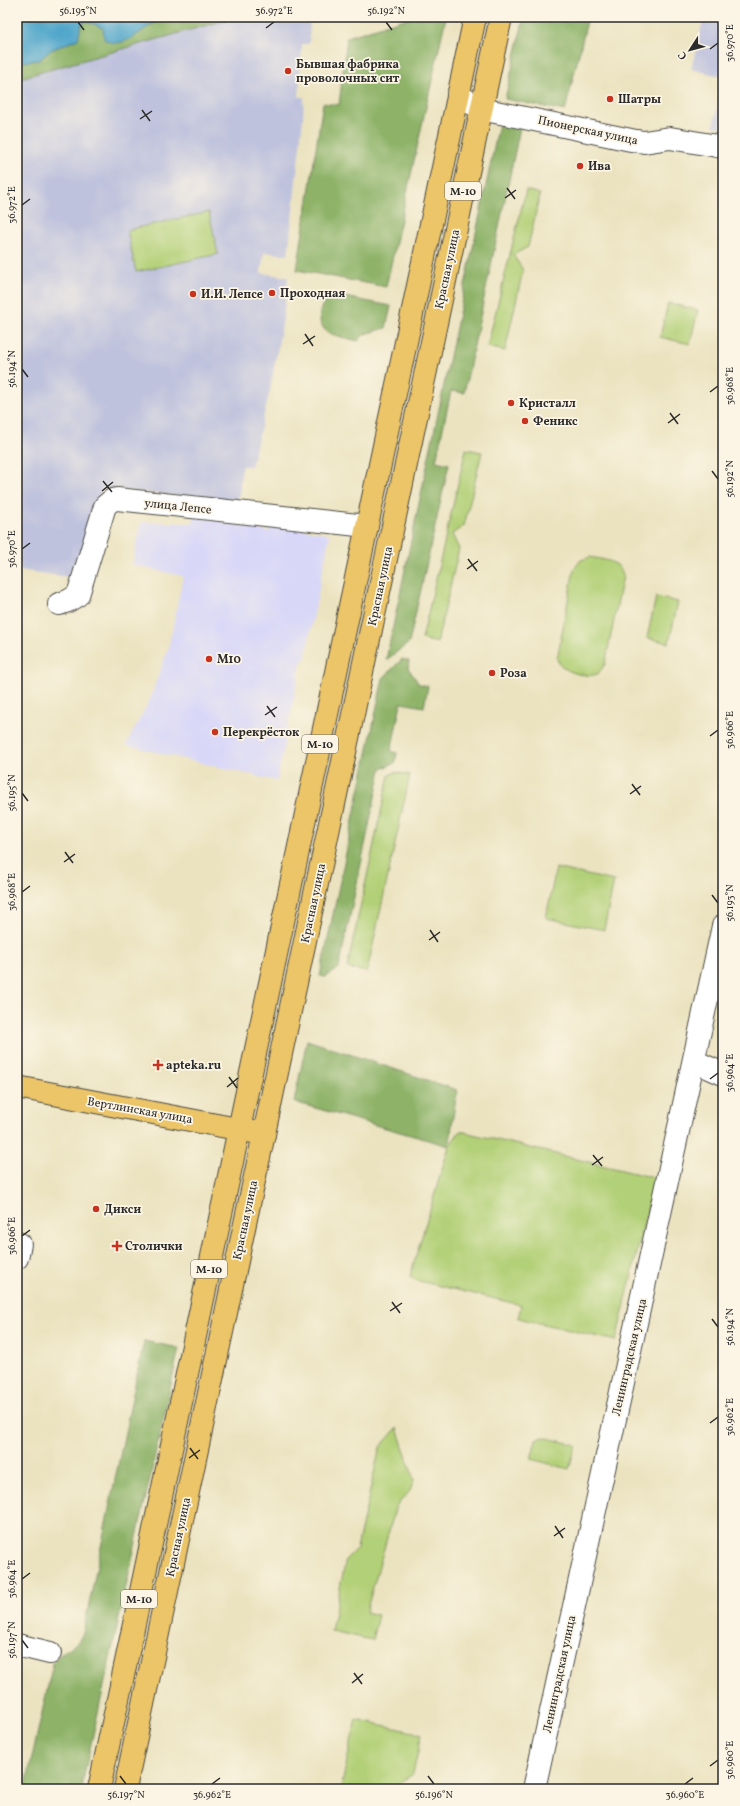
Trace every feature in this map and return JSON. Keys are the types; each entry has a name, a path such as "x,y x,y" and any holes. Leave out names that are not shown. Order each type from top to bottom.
{"main road":[{"name":"Красная улица","path":"99,1789 475,17"},
{"name":"Красная улица","path":"125,1789 500,17"},
{"name":"Вертлинская улица","path":"17,1087 264,1134"}],"street":[{"name":"Пионерская улица","path":"458,95 481,109 631,140 644,142 670,138 723,148"},
{"name":"улица Лепсе","path":"59,604 78,595 104,506 112,500 117,499 367,526"},
{"name":"Ленинградская улица","path":"534,1789 723,926"},
{"path":"694,1061 723,1074"},
{"path":"17,1243 20,1244 17,1258"},
{"path":"17,1645 50,1653"}],"shaded area":[{"path":"236,17 310,17 309,44 302,44 299,97 304,97 303,118 288,255 264,252 261,273 288,277 283,319 269,395 251,466 242,466 239,495 233,502 102,488 77,578 17,570 17,79"},
{"path":"704,17 723,17 723,77 691,69"},
{"path":"723,82 723,128 713,126"},
{"path":"195,515 269,532 271,524 330,534 305,659 301,662 277,781 126,745 150,699 169,645 183,576 132,565 141,522 193,523"}],"green space":[{"path":"17,17 236,17 17,79"},
{"path":"411,17 446,17 386,287 297,270 323,103 339,105 347,37"},
{"path":"524,17 588,17 565,111 505,99"},
{"path":"499,124 520,128 464,393 451,391 436,461 449,464 409,643 386,660"},
{"path":"526,190 540,194 528,247 513,255 523,270 505,351 487,347"},
{"path":"209,212 218,254 136,272 127,230"},
{"path":"339,296 391,306 386,328 365,334 358,341 337,336 325,330 320,322 321,308 330,297"},
{"path":"668,303 698,310 690,344 660,337"},
{"path":"466,449 482,452 464,526 452,534 459,549 437,643 422,639"},
{"path":"590,557 606,560 615,564 622,571 623,576 605,664 597,674 584,675 567,670 559,663 557,659 574,569 581,560"},
{"path":"656,597 678,602 669,643 647,638"},
{"path":"402,659 409,661 408,668 419,684 428,686 424,707 401,703 391,751 397,753 395,763 381,769 339,968 325,977 320,976 383,678"},
{"path":"395,772 410,775 367,972 347,968 389,775"},
{"path":"556,868 614,881 604,930 546,918"},
{"path":"307,1040 457,1090 449,1146 294,1102"},
{"path":"460,1131 655,1178 616,1341 518,1318 521,1305 415,1280 410,1276 449,1146"},
{"path":"144,1341 179,1348 81,1789 25,1789 53,1663 56,1658 77,1642 83,1633"},
{"path":"397,1428 414,1480 410,1491 396,1506 366,1612 378,1615 372,1640 331,1631 346,1559 357,1548 380,1447"},
{"path":"543,1437 576,1445 569,1469 531,1459 536,1440"},
{"path":"356,1719 422,1734 413,1774 399,1783 396,1789 341,1789"}],"water":[{"path":"17,17 168,17 155,23 130,39 117,43 104,39 103,28 86,21 81,25 78,39 51,50 39,60 22,62 17,58"}],"place":[{"name":"Бывшая фабрика проволочных сит","path":"288,71"},
{"name":"Шатры","path":"610,99"},
{"name":"Ива","path":"580,166"},
{"name":"Проходная","path":"272,293"},
{"name":"И.И. Лепсе","path":"193,294"},
{"name":"Кристалл","path":"511,403"},
{"name":"Феникс","path":"525,421"},
{"name":"М10","path":"209,659"},
{"name":"Роза","path":"492,673"},
{"name":"Перекрёсток","path":"215,732"},
{"name":"apteka.ru","path":"158,1065"},
{"name":"Дикси","path":"96,1209"},
{"name":"Столички","path":"117,1246"}]}
